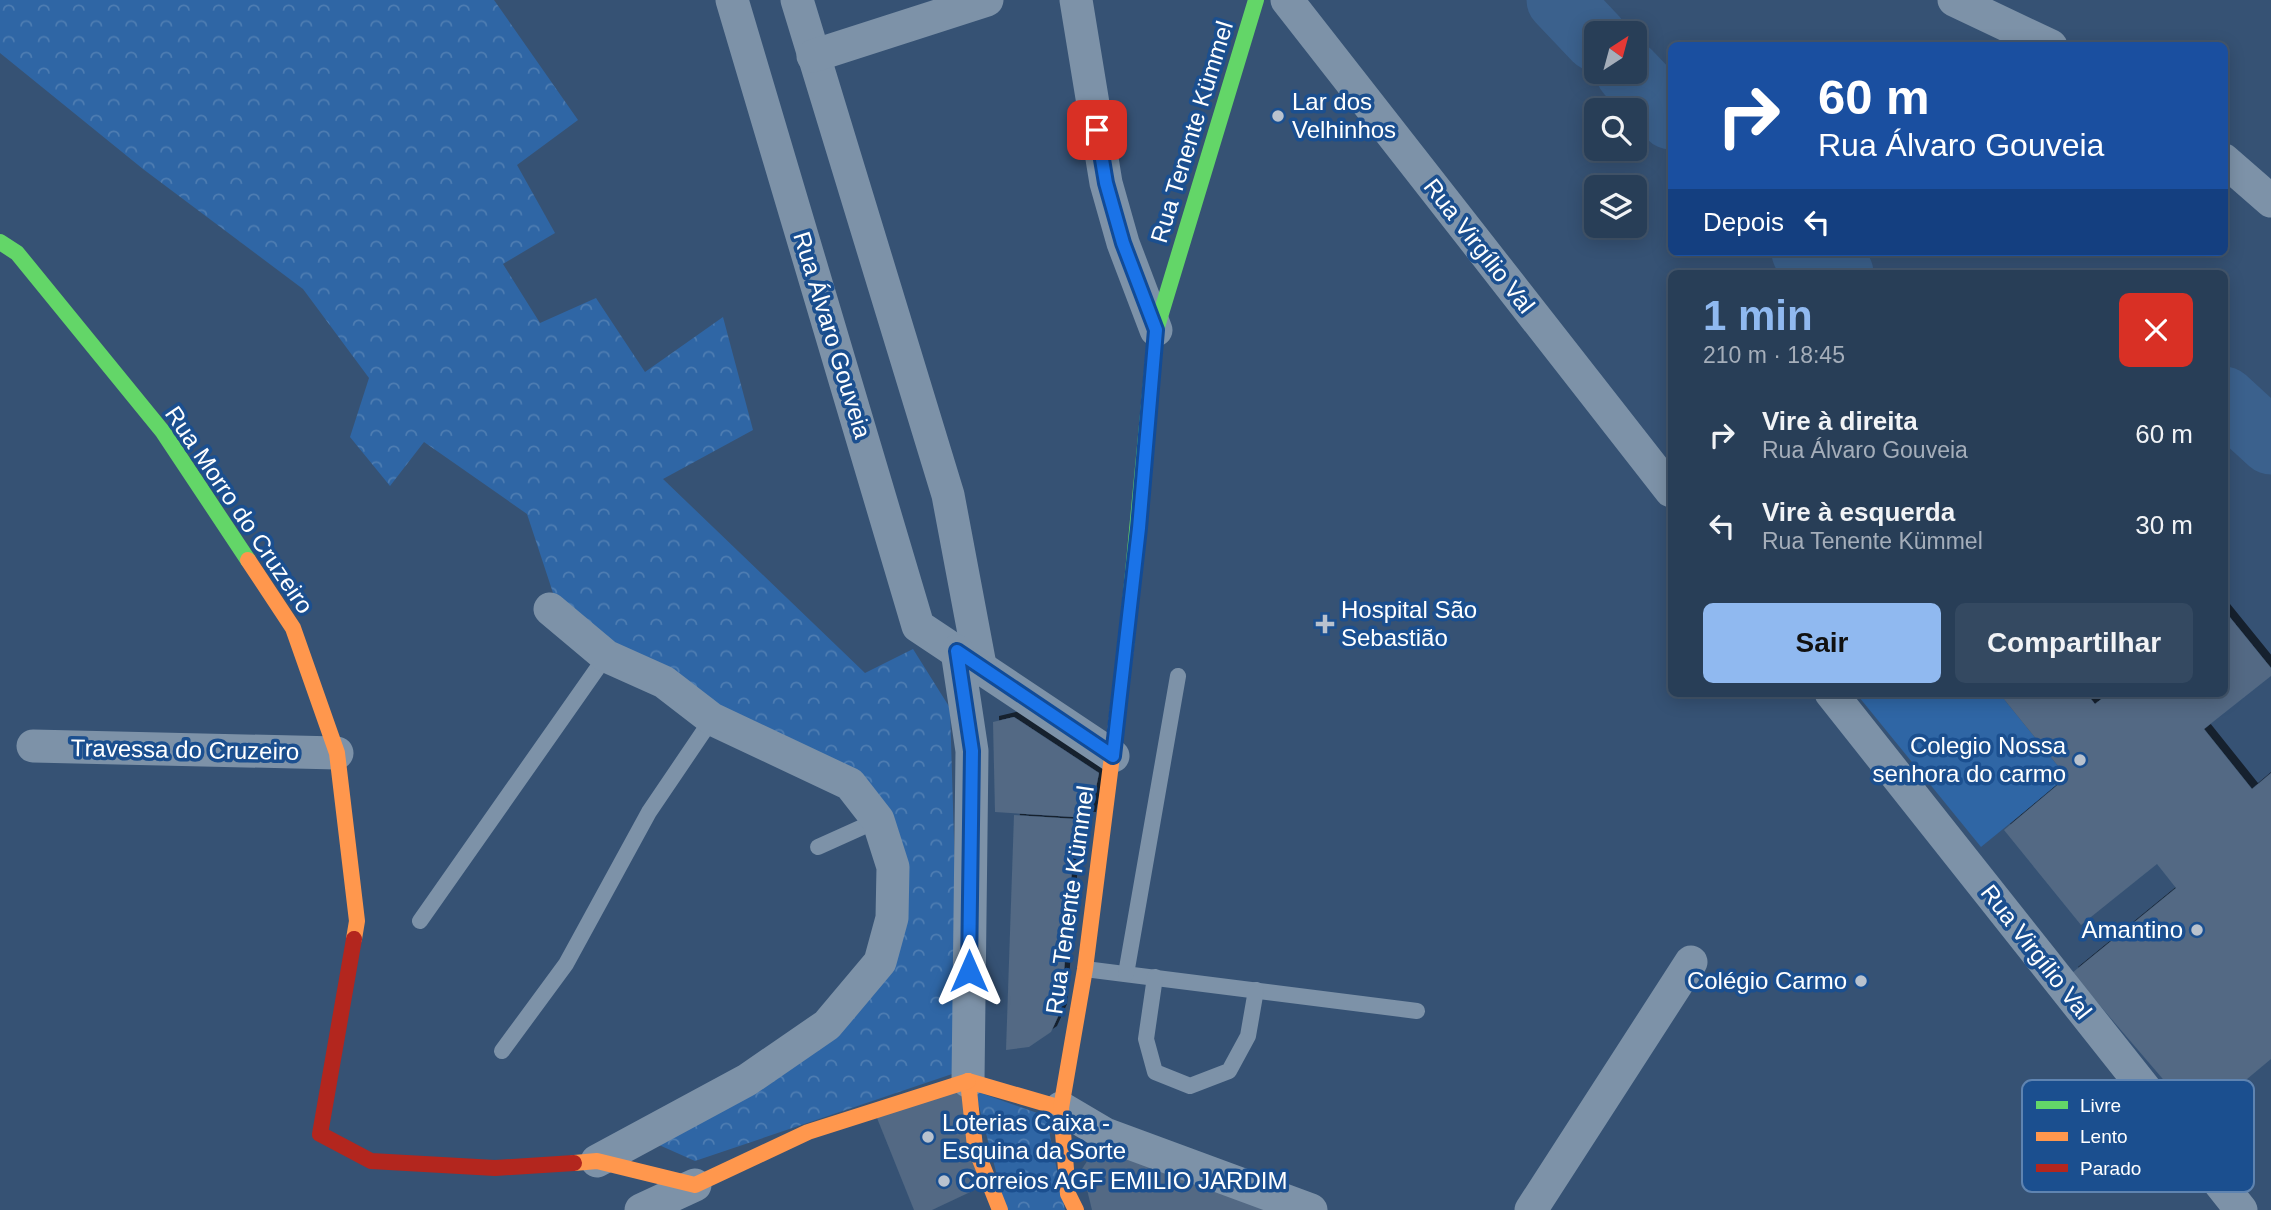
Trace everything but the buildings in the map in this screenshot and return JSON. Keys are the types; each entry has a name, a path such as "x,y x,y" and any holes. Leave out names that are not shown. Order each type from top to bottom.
{"street":[{"name":"Rua Álvaro Gouveia","path":"732,0 918,626 1113,756"},
{"path":"797,0 948,495 968,658 972,751 968,1081 975,1147 1000,1210"},
{"path":"813,56 987,0"},
{"path":"1076,0 1106,183 1123,243 1156,330"},
{"name":"Rua Tenente Kümmel","path":"1076,1210 1068,1194 1061,1108 1085,969 1113,756 1140,515 1156,330 1256,0"},
{"name":"Rua Virgílio Val","path":"1287,0 1668,487"},
{"path":"1954,0 2043,42"},
{"path":"2228,163 2271,201"},
{"name":"Rua Morro do Cruzeiro","path":"0,243 17,253 163,432 293,628 337,752 357,921 320,1134 371,1161 495,1168 597,1161 695,1185"},
{"path":"550,608 606,656 664,682 712,719 850,784 878,820 893,867 892,918 880,962 827,1025 747,1080 597,1161"},
{"name":"Rua Virgílio Val","path":"1834,697 2138,1080"},
{"name":"Travessa do Cruzeiro","path":"33,747 337,752"},
{"path":"1531,1210 1691,962"},
{"path":"641,1210 808,1132 968,1081 1061,1108 1105,1133 1311,1210"},
{"name":"Rua Virgílio Val","path":"2227,1192 2241,1210"}],"lane":[{"path":"420,921 606,656"},
{"path":"1126,974 1178,676"},
{"path":"502,1051 566,964 649,812 712,719"},
{"path":"818,847 878,820"},
{"path":"1085,969 1417,1011"},
{"path":"1155,977 1146,1039 1155,1072 1190,1086 1229,1071 1248,1036 1256,990"}],"green space":[{"path":"0,0 494,0 578,120 517,165 555,233 503,264 540,323 596,298 645,372 723,317 753,430 663,479 865,673 913,649 950,708 961,1071 695,1161 650,1141 887,966 888,819 613,647 555,599 527,514 424,442 390,486 350,437 369,378 303,289 143,169 0,53"},
{"path":"1859,697 2002,697 2067,777 1981,847"},
{"path":"975,1091 1046,1116 1065,1210 1006,1210"}],"waterway":[{"path":"1559,0 1584,26"},
{"path":"1639,84 1668,114"},
{"path":"1811,256 1836,270"},
{"path":"2228,403 2271,442"}],"traffic: fast":[{"path":"1126,646 1156,330 1256,0"},
{"path":"0,242 17,253 163,432 248,560"}],"traffic: slow":[{"path":"248,560 293,628 337,753 357,921 354,939"},
{"path":"1076,1210 1068,1194 1061,1108 1085,969 1126,646"},
{"path":"574,1163 597,1161 695,1185 808,1132 968,1081"},
{"path":"968,1081 975,1147 1000,1210"},
{"path":"968,1081 1061,1108"}],"traffic: jam":[{"path":"354,939 320,1134 371,1161 495,1168 574,1163"}],"place":[{"name":"Lar dos Velhinhos","path":"1278,116"},
{"name":"Hospital São Sebastião","path":"1325,624"},
{"name":"Colegio Nossa senhora do carmo","path":"2080,760"},
{"name":"Amantino","path":"2197,930"},
{"name":"Colégio Carmo","path":"1861,981"},
{"name":"Loterias Caixa - Esquina da Sorte","path":"928,1137"},
{"name":"Correios AGF EMILIO JARDIM","path":"944,1181"}],"route":[{"path":"969,971 972,751 957,651 1113,756 1139,528 1156,330 1123,243 1106,183 1097,130"}]}
